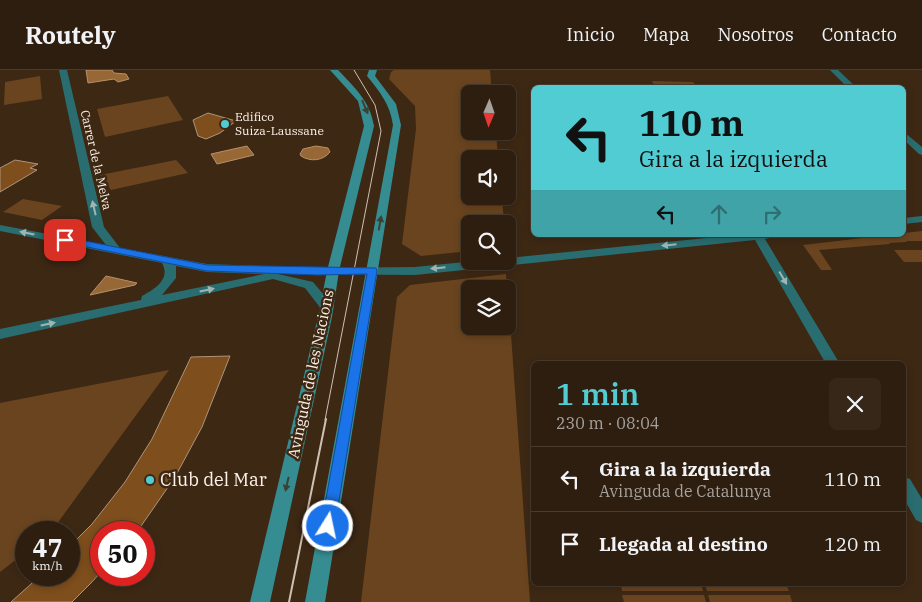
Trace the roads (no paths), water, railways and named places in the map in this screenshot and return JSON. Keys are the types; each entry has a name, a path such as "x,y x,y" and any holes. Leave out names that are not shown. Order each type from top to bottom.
{"main road":[{"name":"Avinguda de les Nacions","path":"260,602 328,307 333,271 369,126 366,106 334,70"},
{"path":"315,602 397,125 396,110 389,97 371,76 373,70"}],"street":[{"name":"Carrer de la Melva","path":"63,70 98,227 116,250"},
{"path":"834,70 850,85"},
{"path":"906,137 922,152"},
{"path":"906,221 922,219"},
{"path":"0,228 207,268 317,272"},
{"path":"0,334 267,277 333,271 414,271 754,237"},
{"path":"765,237 831,361"},
{"path":"138,305 159,292 169,282 172,267 167,261"},
{"path":"267,277 291,280 309,285 328,307"},
{"path":"906,487 922,515"}],"tram line":[{"path":"325,420 381,131 375,105 354,70"},
{"path":"289,602 326,419"}],"place":[{"name":"Edifico Suiza-Laussane","path":"225,124"},
{"name":"Club del Mar","path":"150,480"}]}
